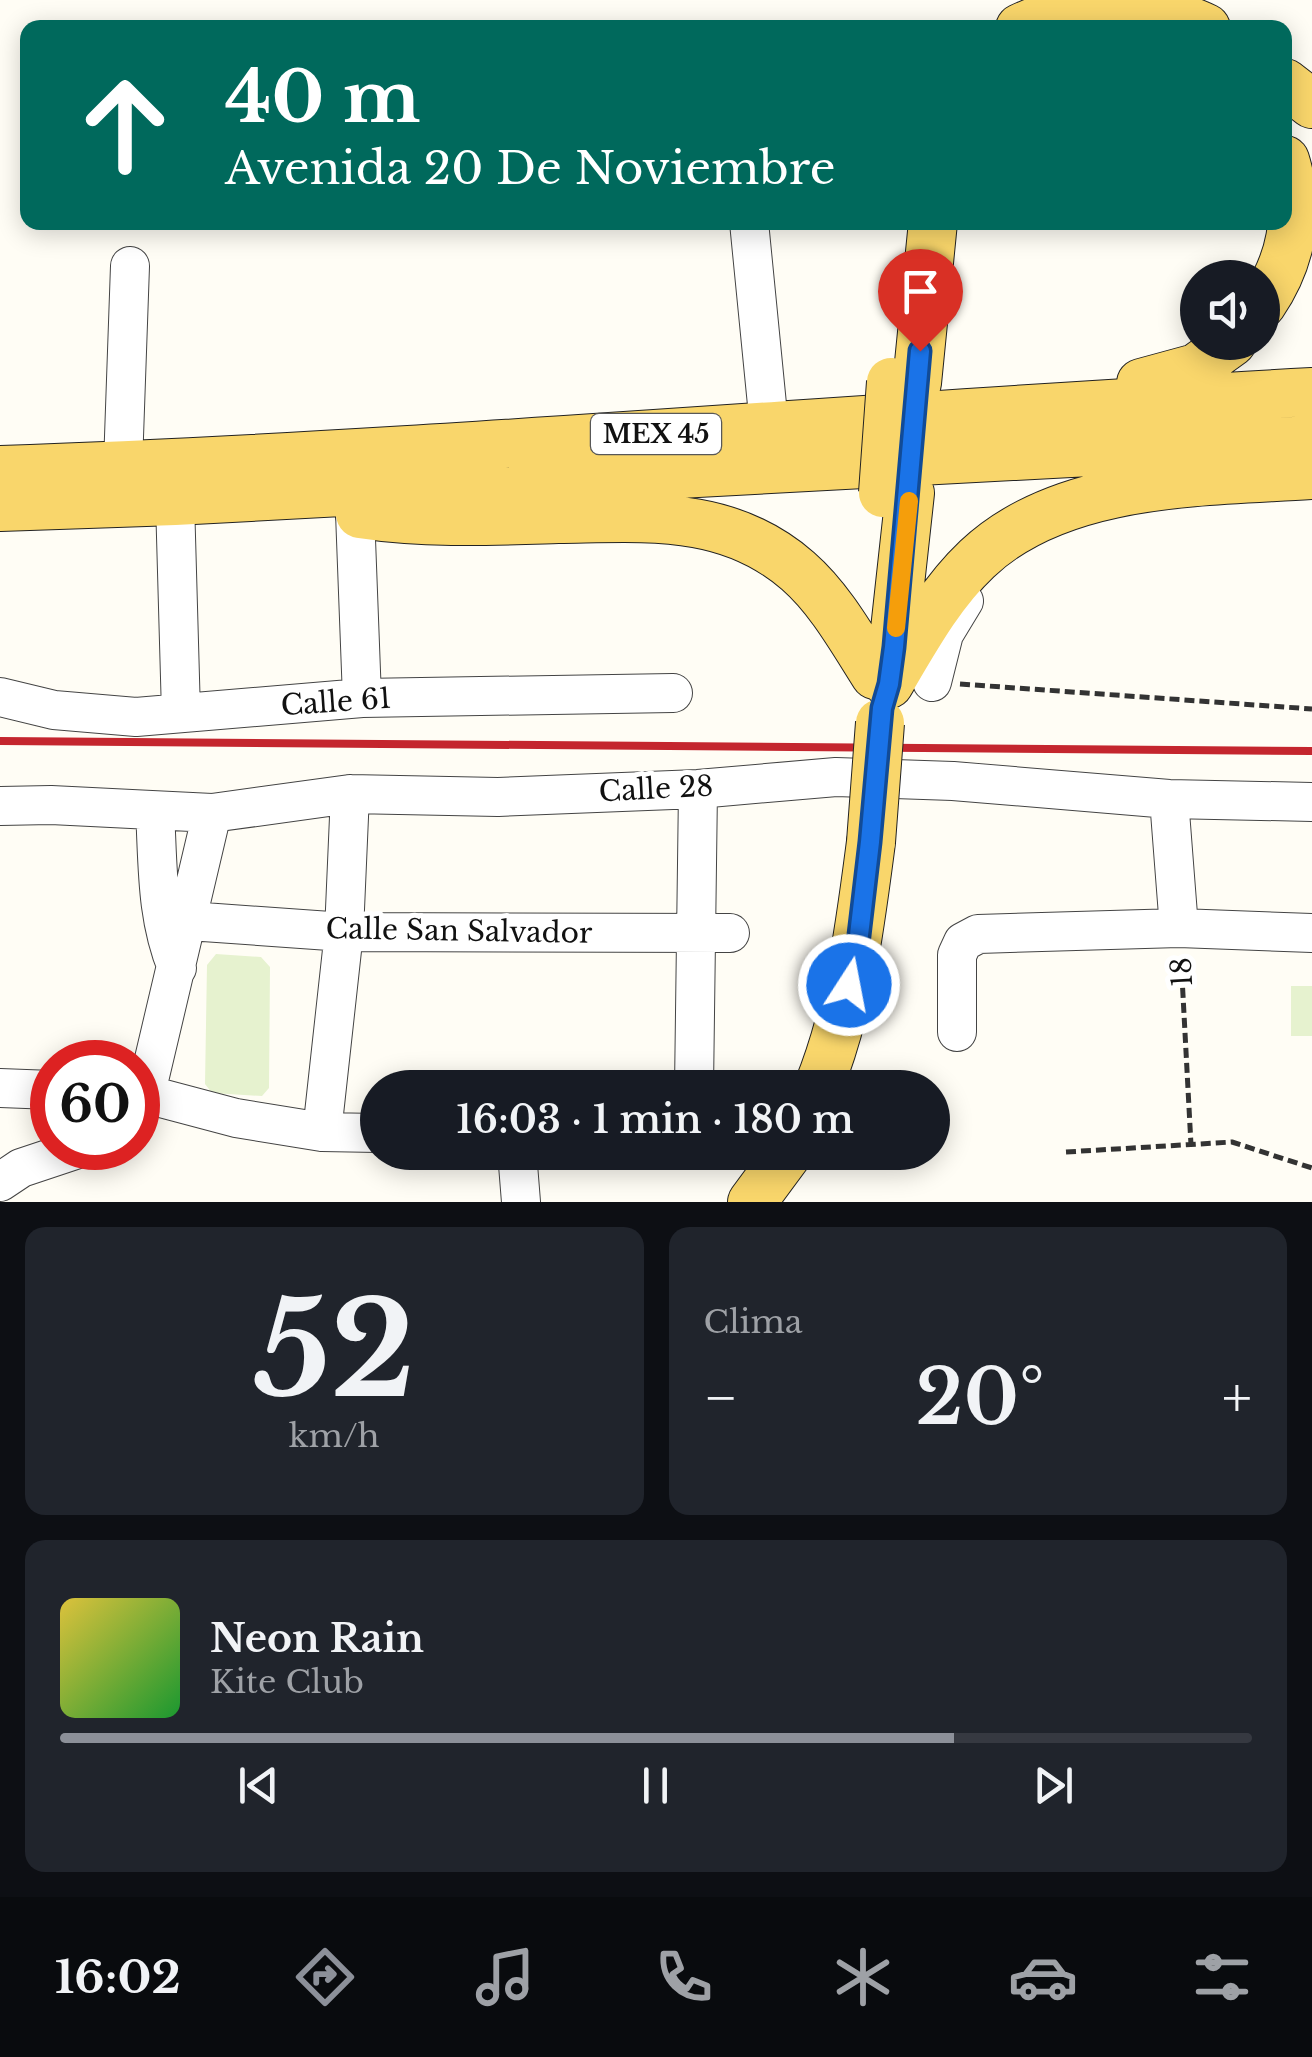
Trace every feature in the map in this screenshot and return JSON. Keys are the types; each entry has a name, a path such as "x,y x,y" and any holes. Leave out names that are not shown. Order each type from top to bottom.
{"main road":[{"path":"1040,20 1071,8 1112,4 1146,6 1190,20"},
{"path":"1292,88 1312,104"},
{"path":"1292,196 1292,226"},
{"path":"826,1070 857,952 892,694 896,493 904,382 902,230"},
{"path":"904,382 932,230"},
{"path":"1280,274 1292,230"},
{"path":"1033,406 1170,377 1207,360"},
{"name":"MEX 45","path":"0,470 1312,392"},
{"name":"MEX 45","path":"0,507 1312,440"},
{"path":"892,694 935,608 959,578 980,556 1031,522 1064,506 1116,494 1312,475"},
{"path":"312,494 355,513 431,522 670,517 717,527 744,537 798,572 822,596 892,694"},
{"path":"752,1202 776,1170"}],"street":[{"path":"750,230 769,425"},
{"path":"123,465 130,266"},
{"path":"892,694 944,634 961,604 1007,557 1073,522 1168,505 1312,496"},
{"path":"176,501 180,714"},
{"path":"355,513 362,698"},
{"name":"Calle 61","path":"0,697 87,714 136,717 362,698 673,693"},
{"name":"Calle 28","path":"0,806 212,812 350,794 498,797 836,777 1169,799 1312,802"},
{"path":"696,1070 713,933 698,788"},
{"path":"322,1132 344,932 350,794"},
{"name":"18","path":"1169,799 1179,928"},
{"path":"155,812 158,898 165,940 177,968"},
{"path":"156,1040 189,921 212,812"},
{"name":"Calle San Salvador","path":"189,921 344,932 713,933"},
{"path":"957,1032 957,955 963,942 988,931 1179,928 1312,933"},
{"path":"0,1088 30,1089"},
{"path":"160,1100 236,1118 322,1132 360,1133"},
{"path":"0,1182 30,1165"},
{"path":"518,1170 520,1202"}],"path":[{"path":"892,694 1312,709"},
{"name":"18","path":"1179,928 1191,1145"},
{"path":"1066,1152 1232,1142 1312,1168"}],"green space":[{"path":"216,954 261,957 270,967 269,1088 262,1096 212,1093 205,1084 207,965"},
{"path":"1291,986 1312,986 1312,1036 1291,1036"}],"railway":[{"path":"0,741 1312,751"}],"slow traffic":[{"path":"896,628 909,501"}],"route":[{"path":"849,985 857,952 882,708 894,647 920,351"}]}
